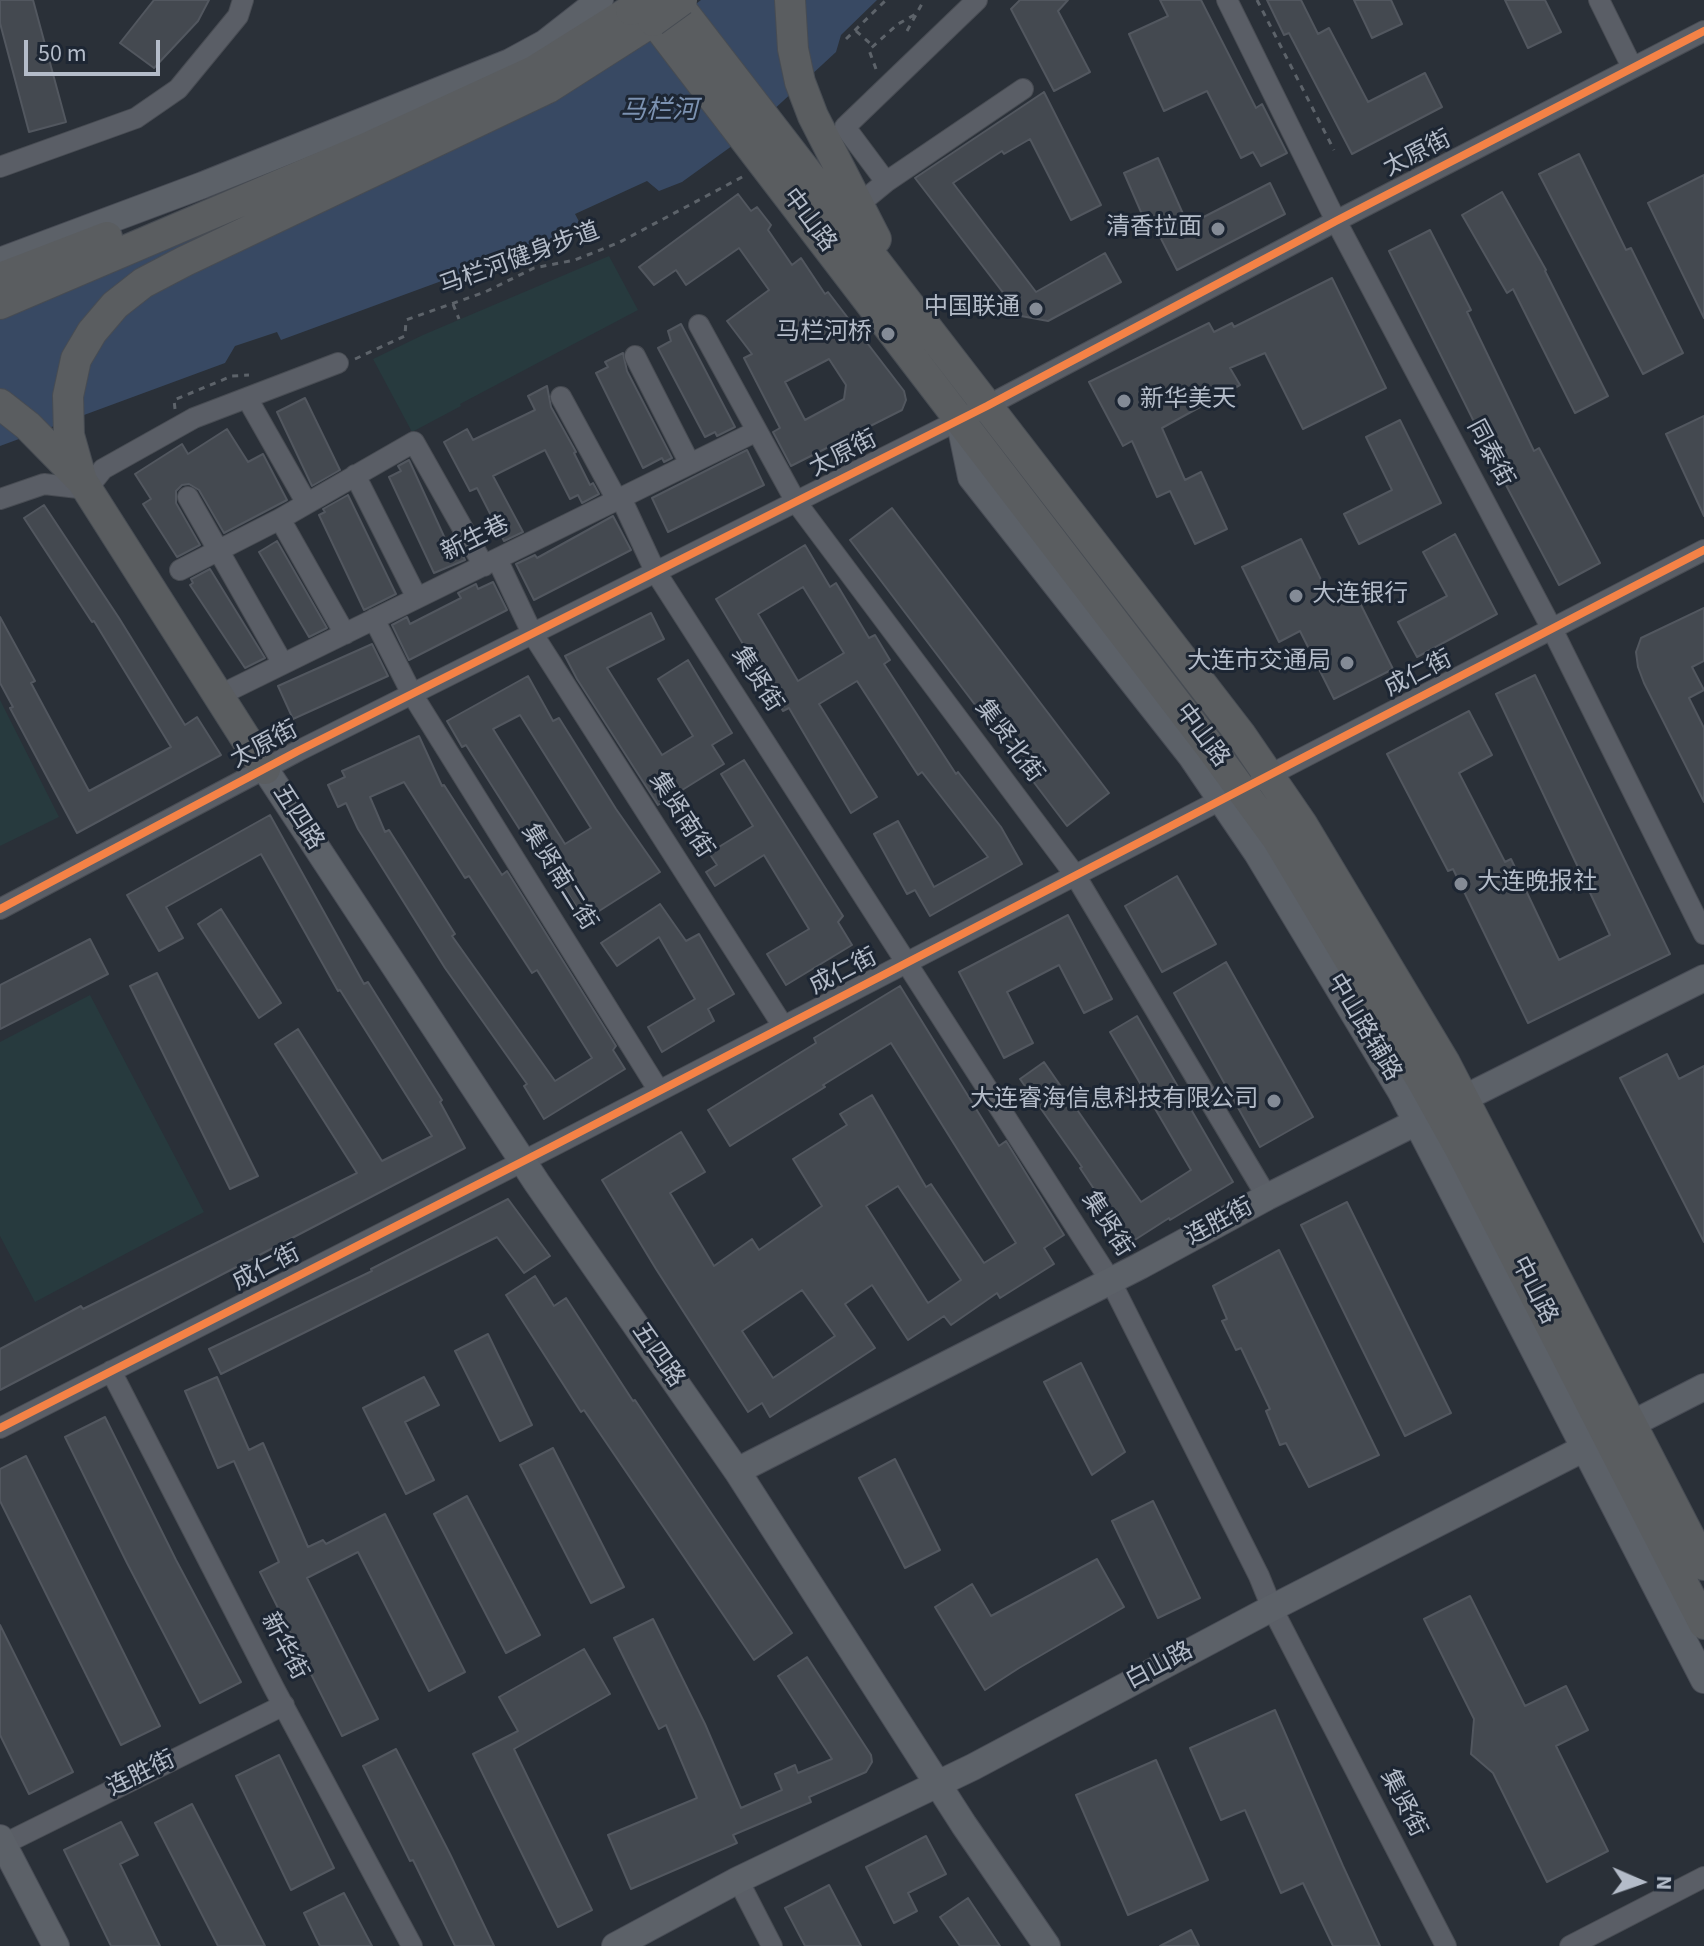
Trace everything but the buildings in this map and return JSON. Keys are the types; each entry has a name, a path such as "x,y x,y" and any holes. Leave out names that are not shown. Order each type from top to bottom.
{"highway":[{"path":"84,485 69,435 68,396 76,359 92,332 115,305 143,283 548,88 682,0"},
{"path":"790,0 793,49 800,82 813,116 917,315"},
{"path":"0,304 373,145 534,71 650,2"},
{"name":"中山路","path":"650,2 768,153 1231,795 1278,840 1440,1110"},
{"path":"0,278 196,203 373,145"},
{"name":"中山路","path":"768,153 917,315 1231,723 1302,824 1440,1110 1704,1624"},
{"path":"0,404 28,426 84,485 265,769"},
{"name":"中山路","path":"1608,1436 1704,1565"}],"main road":[{"path":"0,261 203,185 510,62 545,43 600,0"},
{"name":"五四路","path":"265,769 523,1161 737,1471 1047,1946"},
{"name":"连胜街","path":"737,1471 1267,1197 1704,978"},
{"path":"1440,1110 1608,1436 1704,1680"},
{"name":"白山路","path":"615,1946 738,1880 938,1783 1704,1387"},
{"path":"1,1843 56,1946"}],"street":[{"path":"0,167 136,118 178,89 238,16 243,0"},
{"path":"886,182 845,127 977,0"},
{"name":"同泰街","path":"1227,0 1336,221 1552,629 1704,934"},
{"path":"1599,0 1632,67"},
{"name":"太原街","path":"0,909 412,694 987,406 1704,31"},
{"path":"858,205 886,182 1023,89"},
{"name":"集贤北街","path":"699,325 796,502 1075,875 1267,1197"},
{"path":"635,356 690,464"},
{"path":"0,499 44,484 84,485 103,469 194,418 342,358"},
{"name":"集贤街","path":"561,397 619,499 655,571 1110,1280 1259,1576 1272,1608 1446,1946"},
{"path":"247,398 306,502"},
{"name":"新生巷","path":"218,696 757,431"},
{"name":"集贤南街","path":"355,475 414,442 783,1026"},
{"path":"180,570 280,519 355,475 417,598"},
{"path":"188,497 283,664"},
{"path":"280,519 345,634"},
{"name":"成仁街","path":"0,1428 1704,550"},
{"name":"集贤南二街","path":"374,619 412,694 659,1091"},
{"name":"新华街","path":"111,1371 412,1946"},
{"name":"连胜街","path":"1,1843 284,1705"},
{"path":"1570,1946 1704,1877"},
{"path":"738,1880 772,1946"}],"path":[{"path":"846,39 886,0"},
{"path":"907,31 924,0"},
{"path":"1257,0 1334,150"},
{"path":"891,83 876,70 869,50 898,24 916,14"},
{"path":"856,31 873,46"},
{"path":"453,304 459,319"},
{"path":"175,417 174,400 232,376 261,377"}],"green space":[{"path":"609,256 638,310 412,432 373,359"},
{"path":"0,700 59,817 0,846"},
{"path":"90,995 204,1212 35,1302 0,1236 0,1042"}],"water":[{"name":"马栏河","path":"701,0 877,0 841,35 836,52 743,138 682,182 659,191 647,181 575,214 583,229 281,340 277,332 235,346 225,363 0,446 0,296 668,25"}],"cycle path":[{"path":"0,909 298,751 987,406 1704,31"},
{"path":"0,1428 551,1147 1704,550"}],"place":[{"name":"清香拉面","path":"1218,229"},
{"name":"中国联通","path":"1036,309"},
{"name":"马栏河桥","path":"888,334"},
{"name":"新华美天","path":"1124,401"},
{"name":"大连银行","path":"1296,596"},
{"name":"大连市交通局","path":"1347,663"},
{"name":"大连晚报社","path":"1461,884"},
{"name":"大连睿海信息科技有限公司","path":"1274,1101"}]}
